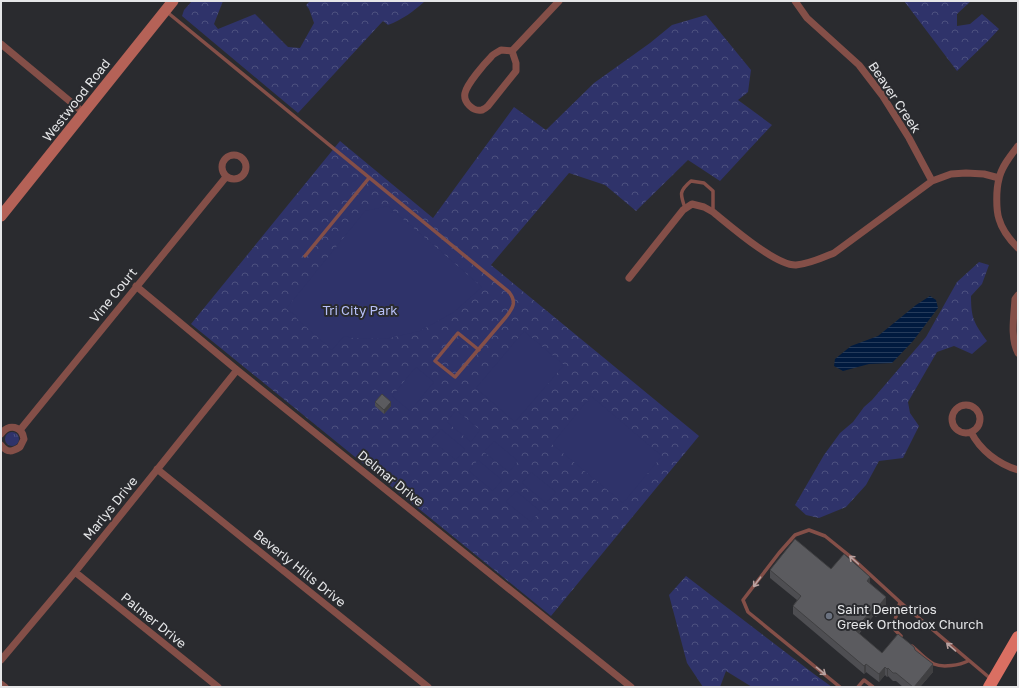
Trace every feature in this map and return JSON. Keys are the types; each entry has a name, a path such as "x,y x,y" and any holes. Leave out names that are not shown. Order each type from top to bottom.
{"main road":[{"path":"990,684 1018,637"}],"street":[{"name":"Westwood Road","path":"1,216 173,1"},
{"path":"512,51 558,1"},
{"name":"Beaver Creek","path":"795,1 807,18 858,65 882,95 909,138 932,181"},
{"path":"1,44 84,113"},
{"path":"501,50 512,51 516,63 516,71 488,106 482,110 476,110 469,106 465,100 465,93 469,85 492,56 501,50"},
{"path":"1018,146 1009,158 999,178 997,199 999,219 1009,240 1018,248"},
{"path":"629,278 685,208 692,204 704,207 713,212 774,258 794,265 816,261 834,253 932,181 951,174 966,173 999,178"},
{"name":"Vine Court","path":"20,430 226,177"},
{"name":"Delmar Drive","path":"136,286 237,370 631,687"},
{"path":"1018,295 1015,299 1014,333 1015,347 1018,353"},
{"name":"Marlys Drive","path":"1,660 158,469 237,370"},
{"path":"1,434 5,429 15,426 23,434 24,439 20,447 11,452 7,451 1,444"},
{"path":"971,432 979,445 992,456 1003,464 1018,470"},
{"name":"Beverly Hills Drive","path":"158,469 428,687"},
{"name":"Palmer Drive","path":"74,572 218,687"},
{"path":"1,684 5,687"}],"lane":[{"path":"165,10 510,292 514,297 513,306 510,312 455,378 435,361 458,333 478,350"},
{"path":"305,256 369,178"},
{"path":"685,208 681,196 683,187 691,181 704,183 713,191 713,212"},
{"path":"840,687 748,612 743,600 779,553 795,535 809,530 826,536 851,557 968,661 990,684"},
{"path":"900,602 895,620 895,630 903,638"},
{"path":"908,643 934,664 951,666 961,665 968,661"},
{"path":"858,687 864,680 873,687"}],"green space":[{"path":"192,1 223,1 214,24 218,29 255,14 288,47 300,48 314,23 306,5 310,1 425,1 398,21 388,25 383,21 298,113 182,16 184,10"},
{"path":"904,1 971,1 957,14 957,26 970,24 982,14 999,29 957,71"},
{"name":"Tri City Park","path":"706,15 751,70 748,92 738,100 772,125 720,181 688,160 636,211 605,185 569,173 491,265 699,436 551,616 191,324 340,141 433,218 514,107 546,130 594,83 650,43 672,25"},
{"path":"388,206 482,287 454,312 420,331 385,339 353,338 344,336 332,350 296,318 297,316 286,309 365,211"},
{"path":"979,262 989,265 982,284 971,296 972,310 976,325 987,341 972,354 954,346 937,352 908,402 910,413 919,426 903,458 879,461 866,485 846,507 819,518 806,515 795,505 824,455 840,433 853,422 864,407 872,400 926,337 957,282"},
{"path":"524,331 564,365 515,422 476,388"},
{"path":"416,367 434,382 410,411 392,396"},
{"path":"591,396 662,456 623,503 552,444"},
{"path":"456,410 480,430 471,442 447,422"},
{"path":"441,429 465,449 456,460 431,440"},
{"path":"9,432 15,432 19,436 19,442 15,446 9,446 5,442 5,436"},
{"path":"494,441 518,461 509,472 484,452"},
{"path":"478,460 502,480 493,491 469,471"},
{"path":"531,472 556,492 546,503 522,483"},
{"path":"516,491 540,511 531,522 506,502"},
{"path":"686,576 832,687 752,687 726,671 720,687 703,687 687,663 669,595"}],"water":[{"path":"930,296 936,300 938,308 913,341 892,363 869,364 843,371 834,366 835,359 851,346 878,336 916,305"}],"building":[{"path":"382,394 391,402 384,410 375,402"},
{"name":"Saint Demetrios Greek Orthodox Church","path":"795,539 831,569 844,554 870,577 867,581 886,597 876,609 874,607 855,630 882,653 898,634 933,664 914,687 888,668 887,669 885,667 879,674 866,664 864,666 793,606 801,596 770,570"}],"place":[{"name":"Saint Demetrios Greek Orthodox Church","path":"829,616"}]}
